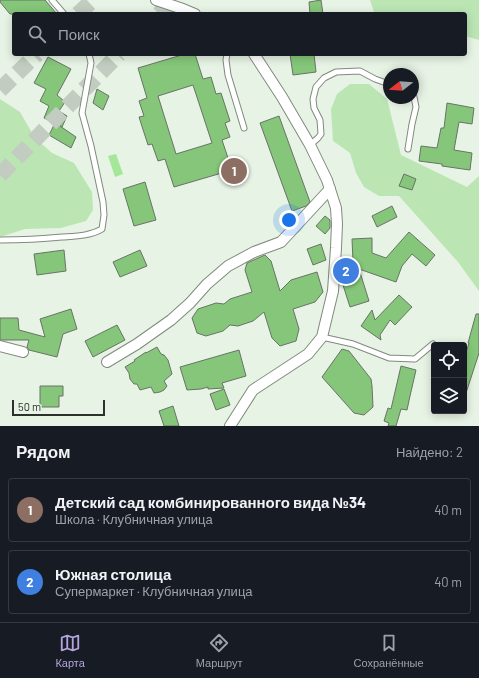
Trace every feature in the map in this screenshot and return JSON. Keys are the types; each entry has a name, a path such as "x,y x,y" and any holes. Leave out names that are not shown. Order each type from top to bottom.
{"street":[{"path":"156,0 190,12"},
{"path":"230,426 253,390 308,354 322,337 333,291 336,248 336,208 327,180 310,145 282,97 255,56"},
{"path":"106,362 137,344 171,320 190,303 207,284 228,266 254,252 281,242 330,189"},
{"path":"0,346 23,352"}],"lane":[{"path":"52,0 62,12"},
{"path":"0,240 82,236 95,233 102,229 104,215 103,202 82,113 91,63 89,56"},
{"path":"227,56 228,75 244,128"},
{"path":"310,145 321,134 320,120 314,108 313,99 316,87 324,78 336,72 360,71 383,82"},
{"path":"408,150 415,104"},
{"path":"322,337 353,344 388,358 415,359 431,346"}],"shaded area":[{"path":"370,0 479,0 479,40 467,37 467,12 374,12"},
{"path":"350,84 369,84 383,96 383,104 388,104 401,155 467,187 479,176 479,291 458,262 399,196 379,196 364,187 356,173 350,153 333,141 331,109 337,94"},
{"path":"0,99 20,112 35,138 52,153 74,163 92,192 93,210 86,221 61,228 25,229 0,237"},
{"path":"116,154 123,174 115,177 108,156"}],"building":[{"path":"0,0 45,0 55,12 12,12 12,14 10,14"},
{"path":"321,0 323,12 310,12 309,2"},
{"path":"178,56 196,56 203,79 211,77 216,94 221,93 230,121 225,123 230,137 222,140 232,170 174,187 165,159 158,161 152,144 148,145 139,117 144,116 139,101 147,98 138,68","holes":["193,85 212,143 176,154 158,96"]},
{"path":"290,56 314,56 316,72 293,75"},
{"path":"48,57 71,69 57,95 65,102 59,111 67,116 62,127 60,126 76,137 71,148 49,135 55,123 44,118 49,106 40,101 46,89 34,83"},
{"path":"97,89 109,96 103,110 93,103"},
{"path":"447,103 474,108 472,124 459,122 454,150 472,153 470,170 419,161 421,146 437,148 441,128 444,128"},
{"path":"279,116 310,202 306,206 292,211 260,123"},
{"path":"404,174 416,179 412,190 399,186"},
{"path":"145,182 156,220 134,226 123,189"},
{"path":"392,206 397,217 377,227 372,216"},
{"path":"325,216 330,220 330,228 325,234 316,226"},
{"path":"409,232 435,255 426,266 412,254 402,266 396,282 359,269 369,301 350,307 343,285 346,260 353,261 352,239 372,238 372,253 386,258"},
{"path":"321,244 326,260 313,265 307,249"},
{"path":"64,250 66,271 37,275 34,254"},
{"path":"140,250 147,266 120,277 113,262"},
{"path":"265,255 271,261 280,291 291,280 317,272 323,292 315,302 293,309 299,329 296,341 280,346 272,338 264,312 253,321 238,326 230,325 223,331 206,336 197,333 192,318 198,309 216,303 224,304 230,299 252,292 245,270 247,263"},
{"path":"399,295 412,307 395,325 390,320 380,335 381,340 361,326 372,310 375,320"},
{"path":"71,309 77,329 63,334 57,357 29,350 27,347 29,340 0,340 0,318 18,318 19,330 45,337 40,319"},
{"path":"476,314 479,314 479,353 467,390 467,349 469,343"},
{"path":"117,325 125,340 93,357 85,341"},
{"path":"157,347 161,354 168,360 172,374 164,381 167,386 160,392 154,393 151,387 140,390 137,384 134,384 130,379 129,373 125,367 146,352"},
{"path":"342,349 349,351 371,379 373,407 364,415 354,413 322,377"},
{"path":"239,350 246,376 222,383 224,388 208,389 208,387 187,390 180,367"},
{"path":"401,366 416,370 407,410 401,409 396,426 388,426 389,423 384,421 388,408 391,409"},
{"path":"40,386 63,386 63,396 59,396 59,407 40,407"},
{"path":"224,389 230,405 216,410 210,394"},
{"path":"173,406 179,426 164,426 159,411"}],"tunnel":[{"path":"80,12 93,0"},
{"path":"161,12 173,0"},
{"path":"0,90 35,56"},
{"path":"0,175 117,56"}],"place":[{"name":"Детский сад комбинированного вида №34","path":"234,171"},
{"name":"Южная столица","path":"346,271"}]}
